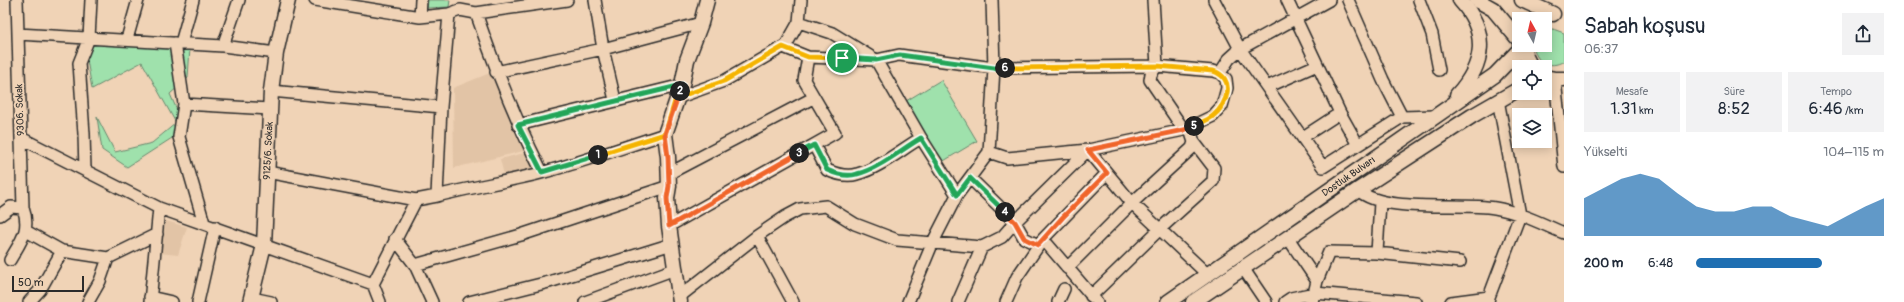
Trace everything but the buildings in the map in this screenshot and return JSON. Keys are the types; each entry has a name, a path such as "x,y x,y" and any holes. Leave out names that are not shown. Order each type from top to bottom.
{"main road":[{"name":"9125/6. Sokak","path":"251,300 264,244 269,109 276,53 288,0"},
{"path":"680,299 669,226 667,198 669,180 665,134 707,0"},
{"path":"1440,112 1464,87 1475,72 1479,57 1479,33 1469,11 1460,0"},
{"path":"1478,0 1492,9 1512,32"},
{"path":"1522,0 1559,14"},
{"name":"Dostluk Bulvarı","path":"1168,302 1368,165 1440,112 1495,75 1517,52"},
{"name":"Dostluk Bulvarı","path":"1199,300 1243,268 1358,190 1512,92"}],"street":[{"name":"9306. Sokak","path":"17,0 23,208 27,223 26,231"},
{"path":"85,170 84,134 78,63 89,38 91,0"},
{"path":"127,39 138,0"},
{"path":"193,0 178,43 184,104 179,137 204,224"},
{"path":"223,46 239,0"},
{"path":"315,0 420,17 449,14 460,5 476,13 566,0"},
{"path":"420,17 421,0"},
{"path":"595,0 603,49 616,100"},
{"path":"518,125 616,100 679,92 724,81 783,47 799,22 801,0"},
{"path":"908,302 934,242 957,195 990,152 994,68 992,0"},
{"path":"970,178 1015,222 1024,238 1041,242 1067,268 1094,299 1161,228 1213,181 1214,168 1150,80 1151,74 1157,66 1153,0"},
{"path":"1214,0 1240,49 1323,167 1402,118 1440,112"},
{"path":"1287,0 1340,113 1358,145"},
{"path":"1220,73 1229,60 1240,49 1329,0"},
{"path":"1348,0 1383,80 1402,118"},
{"path":"1419,0 1432,34 1439,70"},
{"path":"476,13 496,72 518,125 542,172"},
{"path":"437,196 441,107 449,14"},
{"path":"799,22 832,33 876,60 921,138 957,195"},
{"path":"496,72 603,49 701,23"},
{"path":"18,34 127,39 223,46 276,53"},
{"path":"783,47 808,57 876,60 900,55 994,68 1157,66 1213,71 1220,73 1226,78 1227,88 1222,106 1213,116 1186,129 1088,150 1007,158 990,152"},
{"path":"669,226 835,134 804,80 808,57"},
{"path":"1267,88 1317,65"},
{"path":"1554,78 1564,167"},
{"path":"271,91 441,107"},
{"path":"415,265 520,235 669,180 813,98"},
{"path":"1451,302 1488,299 1520,215 1498,100"},
{"path":"184,104 269,109"},
{"path":"1302,136 1340,113"},
{"path":"267,172 416,200 470,187 496,184 542,172 665,134"},
{"path":"21,138 159,208 264,244 373,284"},
{"path":"814,145 827,170 846,175 857,175 869,170 921,138"},
{"path":"1067,268 1132,203 1192,148 1194,142"},
{"path":"1088,150 1132,203 1161,228 1207,274"},
{"path":"680,299 757,236 785,217 800,209 826,206 855,224 897,240 982,247 1002,237 1015,222 1088,150"},
{"path":"1006,302 1017,277 1041,242 1107,173"},
{"path":"1358,190 1369,199 1380,202 1446,207 1482,207 1520,215 1564,233"},
{"path":"380,302 373,284 416,200"},
{"path":"1377,253 1380,202"},
{"path":"0,215 11,207 23,208"},
{"path":"159,208 150,299 172,302"},
{"path":"198,302 214,227"},
{"path":"10,260 26,231 62,251 108,258 157,234"},
{"path":"757,236 793,302"},
{"path":"1288,238 1317,281"},
{"path":"395,239 415,265 432,302"},
{"path":"469,302 549,282 672,244"},
{"path":"958,302 982,247"},
{"path":"29,302 40,290 62,251"},
{"path":"1314,297 1317,281 1329,252 1377,253 1460,262"},
{"path":"88,302 100,281 108,258"},
{"path":"1243,268 1266,302"},
{"path":"585,302 675,269"},
{"path":"1058,302 1064,289"},
{"path":"1285,302 1291,298 1314,297 1416,302"},
{"path":"251,300 271,302"}],"shaded area":[{"path":"490,73 531,149 454,168 453,88"},
{"path":"529,152 539,171 505,179 500,159"},
{"path":"166,221 187,227 178,255 159,253"}],"green space":[{"path":"428,0 450,0 449,7 427,8"},
{"path":"1552,29 1564,33 1564,61 1553,65 1552,60 1540,60 1535,52 1552,52"},
{"path":"88,39 190,48 188,78 170,94 180,117 172,138 127,167 102,150 97,117 115,152 152,143 176,123 142,62 92,89 85,48"},
{"path":"941,80 977,141 942,162 906,101"}],"route":[{"path":"842,58 808,57 783,47 775,53 724,81 676,98 665,134 542,172 518,125 682,85 676,98 672,115 665,134 668,157 669,186 667,198 669,226 814,145 827,170 833,173 857,175 869,170 921,138 957,195 970,178 1015,222 1024,238 1038,245 1063,217 1107,173 1088,150 1184,130 1196,125 1213,116 1222,106 1227,88 1226,78 1220,73 1213,71 1157,66 994,68 900,55 876,60 842,58"}]}
